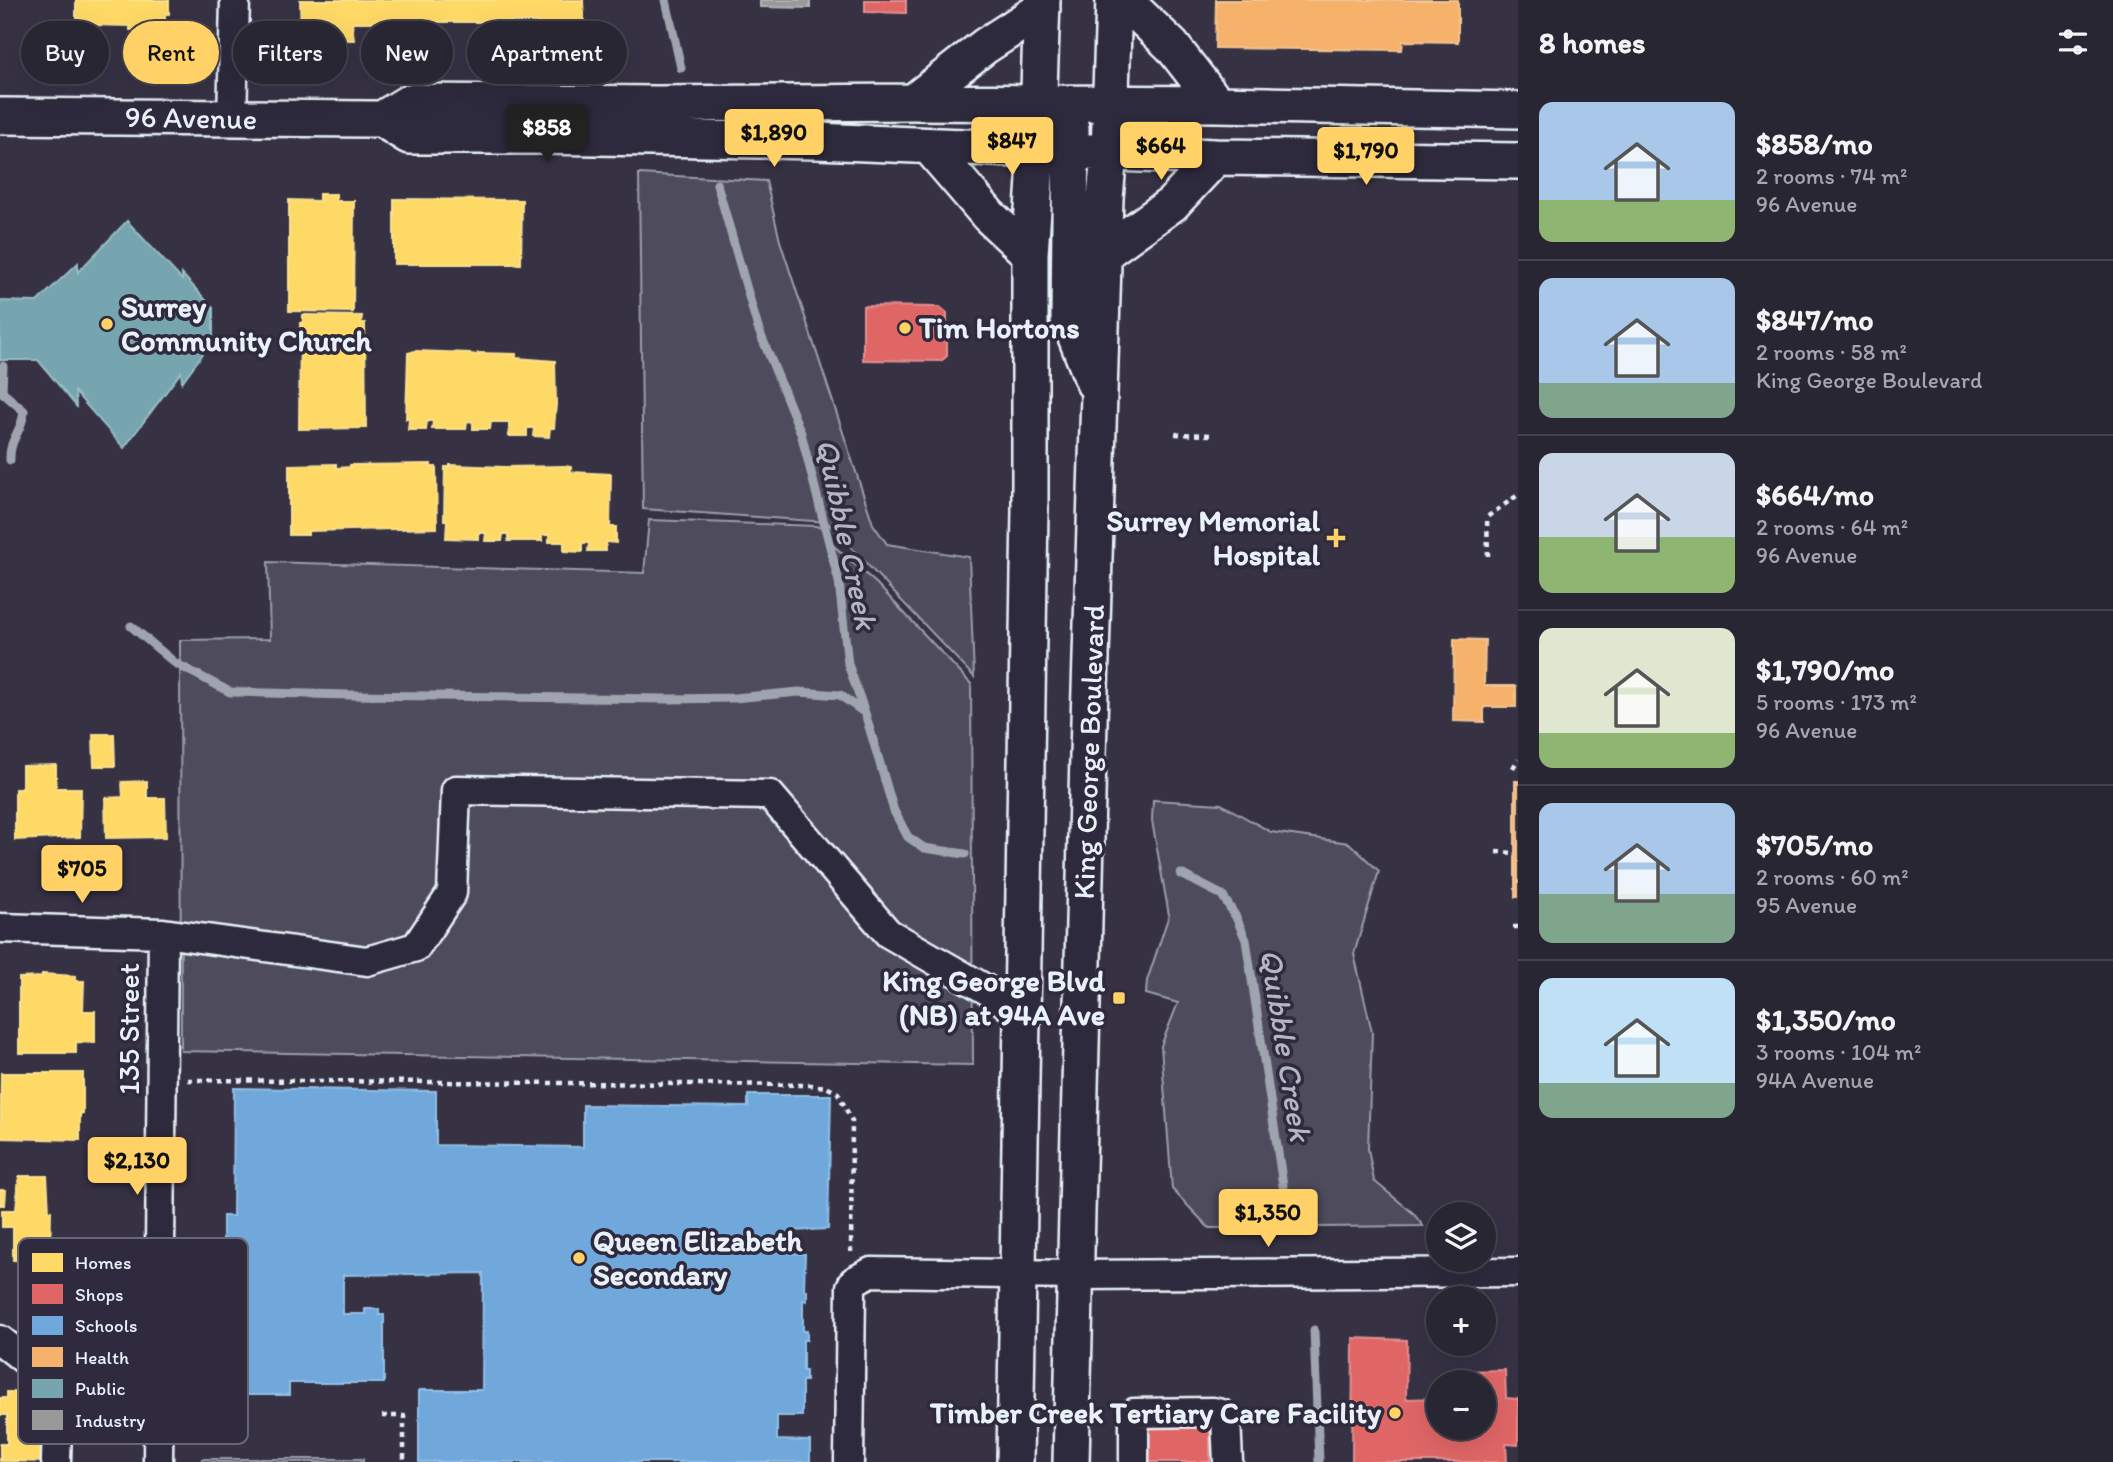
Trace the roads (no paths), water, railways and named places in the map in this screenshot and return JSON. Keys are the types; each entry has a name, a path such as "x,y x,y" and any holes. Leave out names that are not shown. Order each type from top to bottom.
{"main road":[{"name":"King George Boulevard","path":"1071,1462 1088,742 1114,0"},
{"path":"1124,0 1172,46 1217,104"},
{"name":"King George Boulevard","path":"1015,1462 1020,1015 1030,522 1030,254 1037,150 1055,104 1042,4"},
{"path":"913,102 1042,4"},
{"name":"96 Avenue","path":"0,116 232,120 382,119 410,102 1217,104 1518,110"},
{"path":"1055,104 1071,151 1069,319 1100,397"},
{"name":"96 Avenue","path":"382,119 409,136 542,136 1216,156 1518,161"},
{"path":"929,146 989,216 1030,254"},
{"path":"1104,253 1172,204 1216,156"}],"street":[{"path":"232,120 235,0"},
{"path":"0,928 163,933 367,961 416,947 452,893 456,790 770,795 888,933 994,994 1020,1015"},
{"name":"135 Street","path":"160,1238 163,933"},
{"path":"849,1462 851,1287 854,1281 871,1272 1076,1275 1518,1272"},
{"path":"0,1340 18,1354"},
{"path":"1134,1462 1134,1413 1213,1412 1226,1418 1228,1462"},
{"path":"56,1444 56,1462"},
{"name":"135 Street","path":"158,1444 158,1462"}],"waterway":[{"name":"Quibble Creek","path":"666,0 681,68"},
{"name":"Quibble Creek","path":"717,184 758,328 801,433 839,582 848,664 894,811 908,837 924,848 965,854"},
{"path":"3,366 2,392 24,411 11,446 10,460"},
{"path":"131,626 175,663 230,692 669,699 734,698 799,692 840,695 865,713"},
{"name":"Quibble Creek","path":"1181,874 1222,895 1246,940 1287,1212"},
{"name":"Quibble Creek","path":"1314,1330 1319,1462"}],"place":[{"name":"Surrey Community Church","path":"107,324"},
{"name":"Tim Hortons","path":"905,328"},
{"name":"Surrey Memorial Hospital","path":"1336,538"},
{"name":"King George Blvd (NB) at 94A Ave","path":"1119,998"},
{"name":"Queen Elizabeth Secondary","path":"579,1258"},
{"name":"Timber Creek Tertiary Care Facility","path":"1395,1413"}]}
